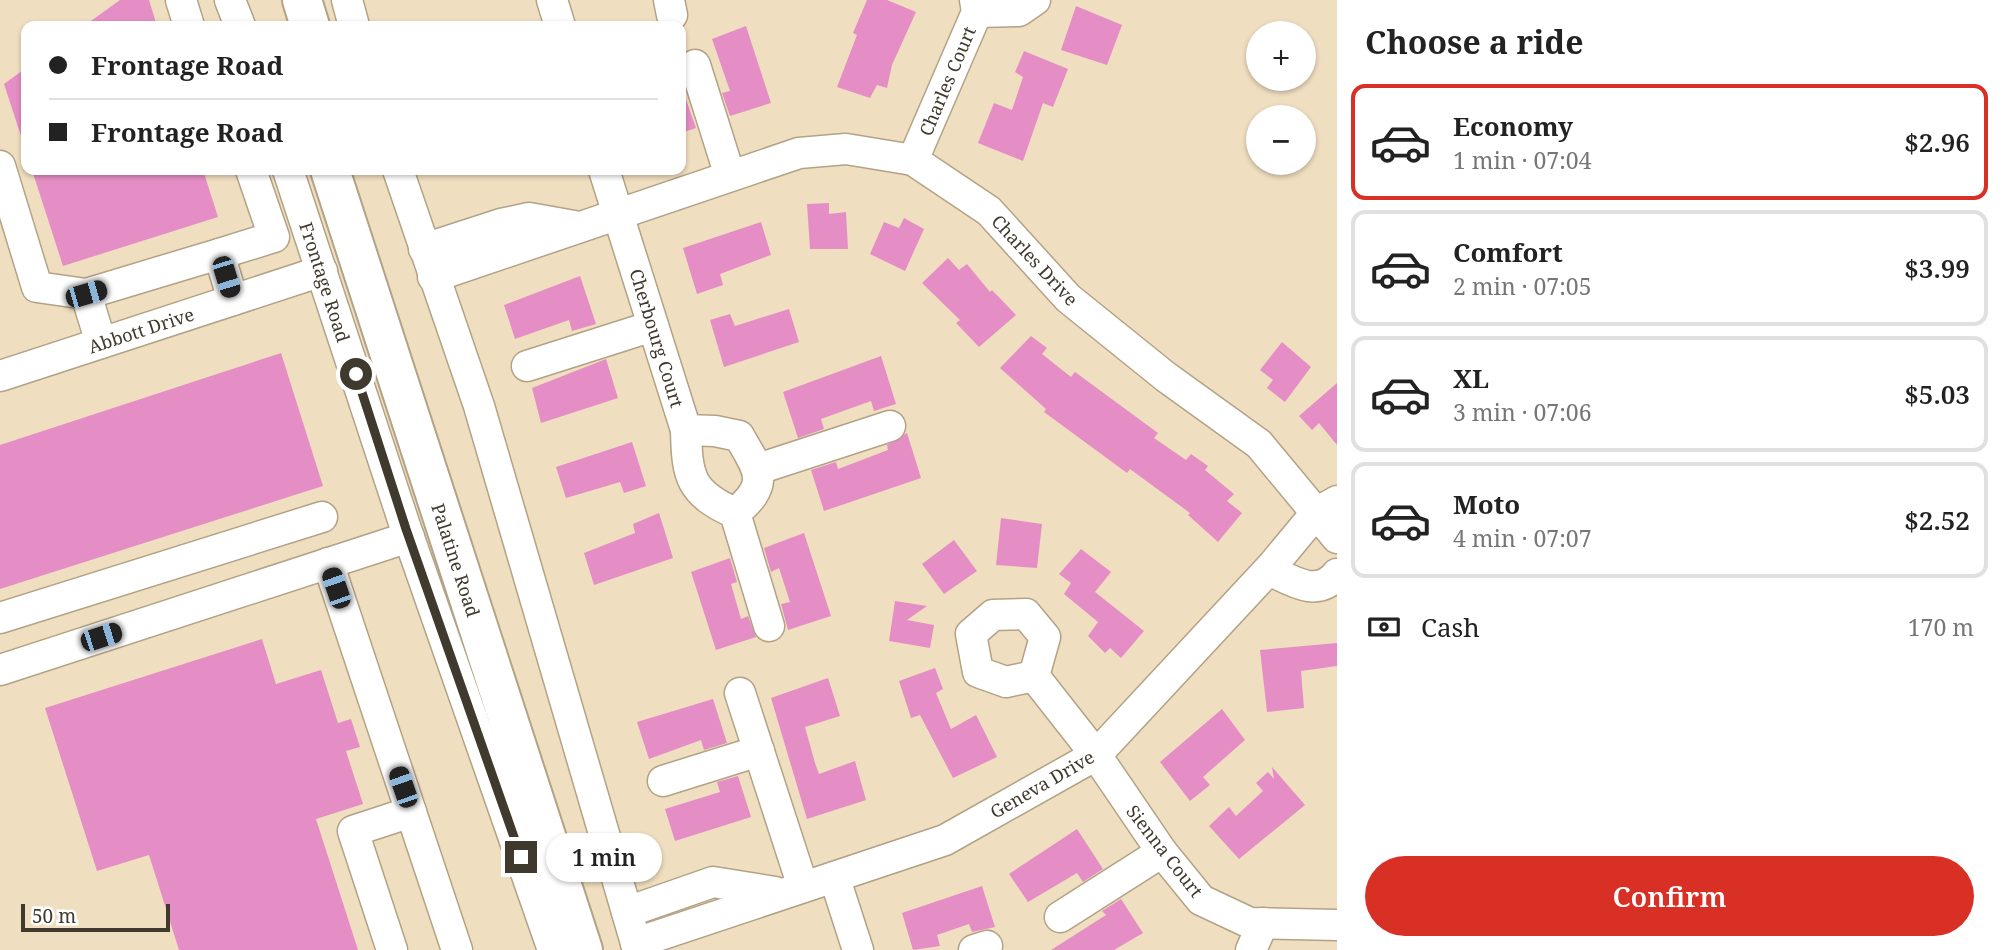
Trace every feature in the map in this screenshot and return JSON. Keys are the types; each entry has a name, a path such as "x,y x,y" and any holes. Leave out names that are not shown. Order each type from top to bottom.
{"highway":[{"path":"275,0 282,21"},
{"path":"302,0 308,21"},
{"name":"Palatine Road","path":"332,175 583,950"},
{"name":"Palatine Road","path":"359,175 628,948"}],"street":[{"path":"181,0 187,21"},
{"path":"230,0 238,21"},
{"path":"347,0 353,21"},
{"path":"552,0 558,21"},
{"path":"976,6 1018,11 1035,0"},
{"name":"Charles Court","path":"913,160 976,6"},
{"path":"695,65 730,176"},
{"name":"Charles Drive","path":"433,277 799,153 846,149 913,160 989,211 1068,298 1166,377 1259,444 1326,507 1337,538"},
{"path":"0,166 37,287 86,294 274,237 253,175"},
{"name":"Frontage Road","path":"290,175 409,537 553,950"},
{"path":"400,175 479,406 626,912 628,948"},
{"name":"Cherbourg Court","path":"606,175 686,430 692,484 723,507 769,626"},
{"name":"Charles Drive","path":"424,248 501,223 529,218 578,226"},
{"path":"219,254 233,300"},
{"name":"Abbott Drive","path":"0,376 322,271"},
{"path":"86,294 101,343"},
{"path":"527,366 653,326"},
{"path":"758,469 890,426"},
{"path":"686,430 715,430 738,436 758,469 760,481 753,498 723,507"},
{"name":"Geneva Drive","path":"628,948 791,890 835,879 945,840 1096,755 1326,507"},
{"path":"0,618 322,517"},
{"path":"0,670 409,537"},
{"path":"328,563 457,950"},
{"path":"1269,570 1310,588 1322,586 1337,574"},
{"name":"Sienna Court","path":"1034,676 1096,755 1162,852 1201,900 1250,923 1257,937 1336,917"},
{"path":"740,693 759,751 791,890"},
{"path":"663,781 759,751"},
{"path":"392,950 353,831 411,812"},
{"path":"1060,917 1162,852"},
{"path":"835,879 858,950"},
{"name":"Geneva Drive","path":"626,912 713,882 791,890"}],"building":[{"path":"120,0 149,0 155,21 91,21"},
{"path":"867,0 887,0 916,12 892,65 887,88 877,85 870,98 837,87 857,35 853,33"},
{"path":"1076,6 1122,25 1107,65 1061,50"},
{"path":"746,26 771,103 730,116 722,93 730,91 712,39"},
{"path":"1024,51 1068,69 1053,107 1043,103 1023,161 978,143 994,103 1012,110 1023,77 1015,72"},
{"path":"21,72 21,136 4,84"},
{"path":"686,99 696,128 686,131"},
{"path":"34,175 205,175 218,217 63,266"},
{"path":"829,203 829,214 846,212 848,249 810,249 807,204"},
{"path":"904,218 924,229 905,271 870,254 884,222 899,228"},
{"path":"761,222 771,255 720,274 723,285 697,294 683,248"},
{"path":"948,258 959,270 967,264 990,292 992,290 1016,315 979,347 956,323 960,320 922,283"},
{"path":"580,276 596,324 572,331 569,320 515,339 504,305"},
{"path":"789,309 799,342 724,367 710,320 730,314 735,326"},
{"path":"1031,336 1047,348 1042,354 1071,377 1075,372 1158,433 1154,438 1186,460 1191,454 1208,466 1205,470 1234,494 1227,501 1242,513 1218,542 1188,515 1190,513 1130,469 1127,473 1044,412 1046,409 1000,368"},
{"path":"1282,342 1311,367 1285,402 1267,388 1273,380 1260,370"},
{"path":"281,353 323,486 0,589 0,445"},
{"path":"881,356 896,404 874,411 871,401 821,419 824,429 798,438 783,392"},
{"path":"606,359 618,398 541,423 532,388"},
{"path":"1337,383 1337,445 1319,423 1312,430 1299,416"},
{"path":"907,433 921,478 824,511 811,470 836,462 838,469 888,450 887,445"},
{"path":"632,442 646,486 624,493 620,482 566,498 556,467"},
{"path":"659,513 673,558 594,585 584,553 635,533 633,524"},
{"path":"1001,518 1042,524 1037,568 996,565"},
{"path":"804,533 831,616 788,630 781,604 790,602 779,568 771,572 764,548"},
{"path":"954,540 977,571 944,594 922,564"},
{"path":"1081,549 1111,572 1095,592 1144,631 1121,658 1110,648 1105,653 1088,636 1098,622 1064,594 1071,583 1059,574"},
{"path":"730,558 737,582 731,584 741,619 748,616 756,637 716,650 691,572"},
{"path":"895,601 927,606 907,620 934,625 930,648 889,641"},
{"path":"262,639 276,684 321,670 338,723 351,719 360,747 346,751 363,804 316,819 358,950 179,950 149,855 97,871 45,708"},
{"path":"1337,643 1337,666 1301,671 1304,708 1267,712 1260,650"},
{"path":"935,668 943,689 936,693 951,729 976,715 997,757 953,778 920,715 911,718 899,681"},
{"path":"828,678 840,716 805,727 815,763 819,774 855,761 866,800 807,819 771,698"},
{"path":"713,699 727,743 704,750 701,740 649,759 637,722"},
{"path":"1222,709 1245,740 1203,777 1210,785 1190,801 1160,762"},
{"path":"1272,767 1305,805 1239,859 1209,826 1229,807 1236,816 1263,791 1256,783 1268,772 1274,779"},
{"path":"738,776 751,817 675,841 665,809 720,792 717,782"},
{"path":"1077,829 1103,869 1083,882 1077,873 1028,902 1009,874"},
{"path":"982,886 995,927 972,932 969,924 937,935 940,946 913,950 902,913"},
{"path":"1121,899 1143,933 1114,950 1051,950 1106,915 1102,911"}],"route":[{"path":"356,374 406,529 521,857"}]}
